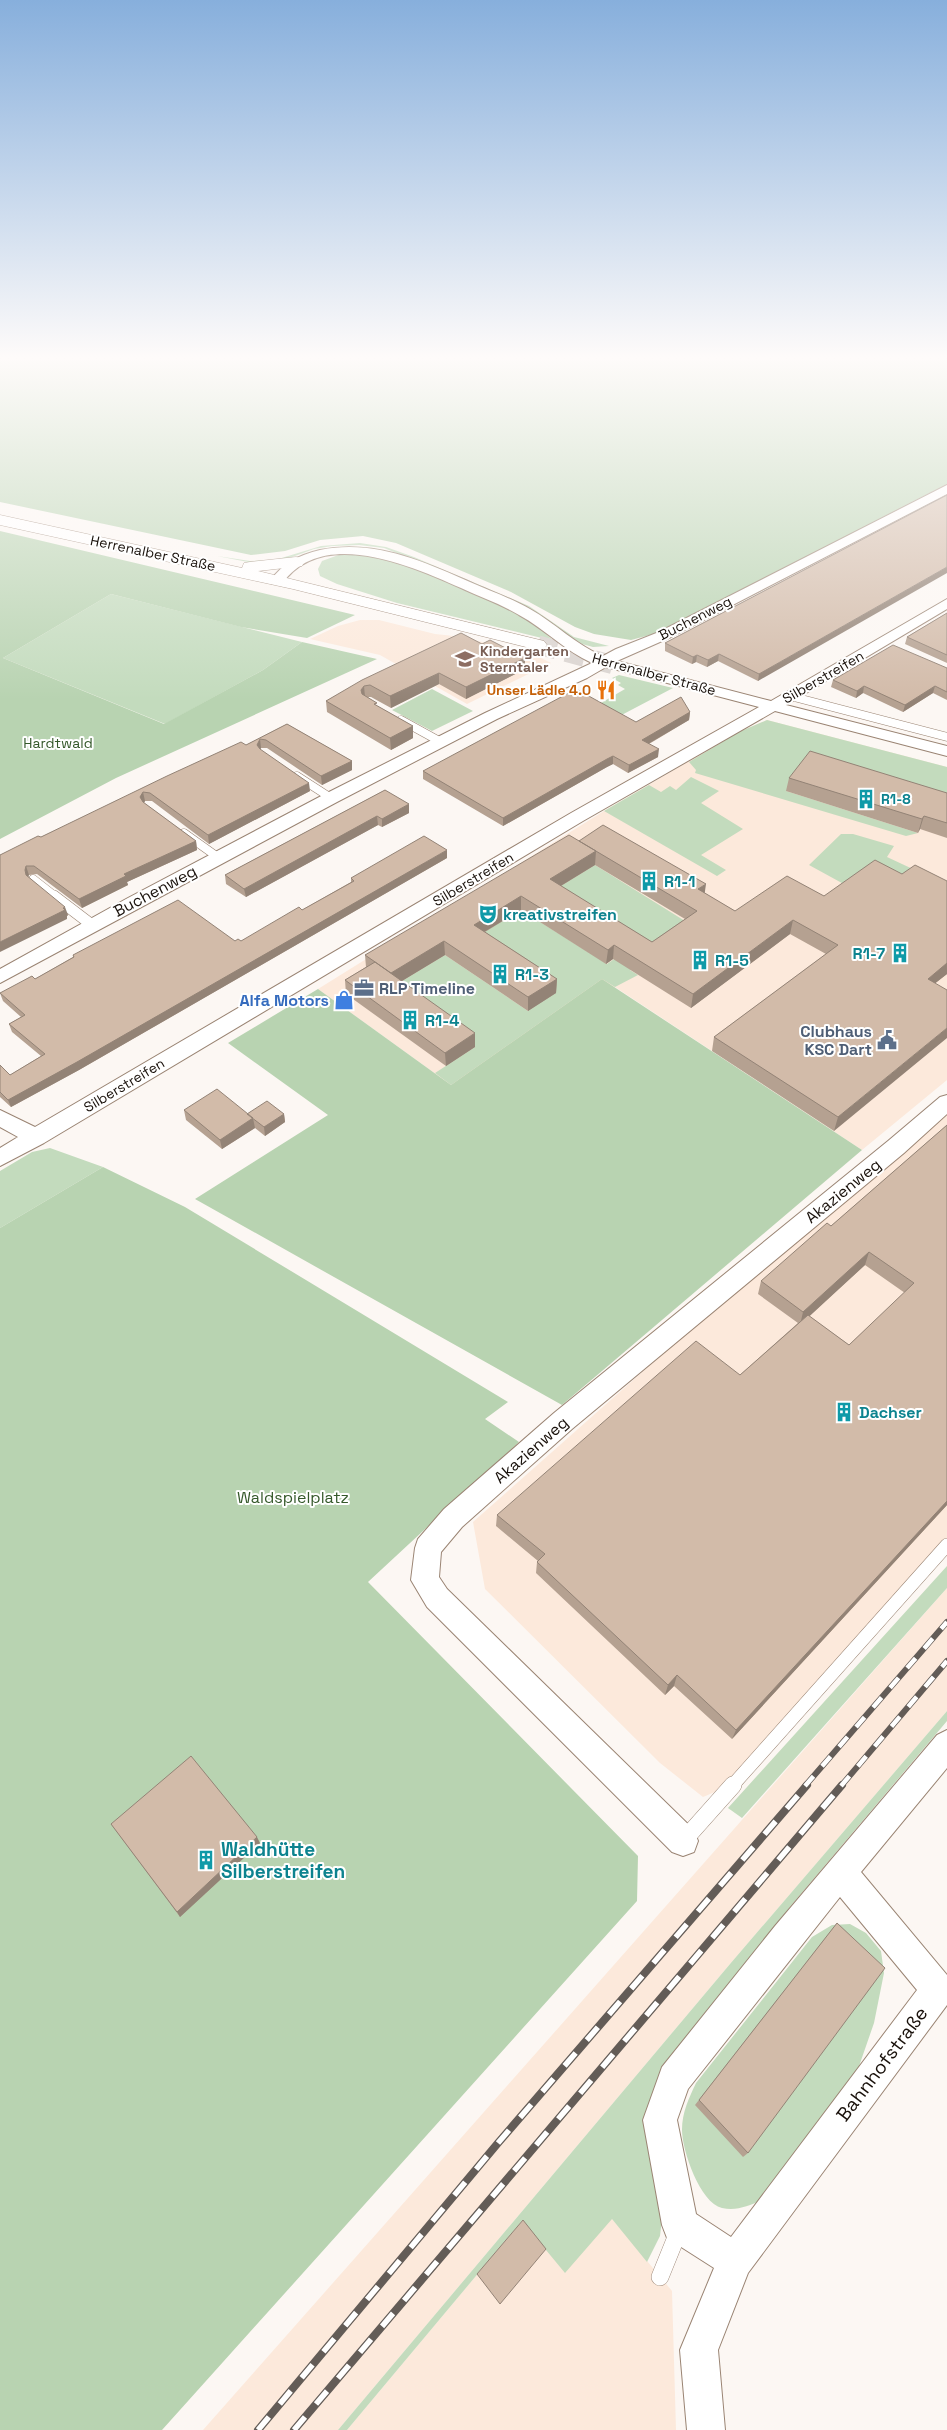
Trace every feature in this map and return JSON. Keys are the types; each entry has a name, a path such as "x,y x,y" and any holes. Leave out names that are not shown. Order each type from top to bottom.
{"main road":[{"name":"Herrenalber Straße","path":"0,520 285,582 538,645"},
{"path":"221,568 258,567 296,562"}],"street":[{"name":"Buchenweg","path":"0,977 92,925 332,798 527,698 582,676 621,652 664,635 947,489"},
{"name":"Herrenalber Straße","path":"285,582 286,569 296,562 320,554 339,550 359,549 380,552 408,561 518,609 542,623 586,656 947,751"},
{"path":"285,582 320,554"},
{"name":"Silberstreifen","path":"0,1158 568,822 773,706 947,603"},
{"path":"883,641 899,649"},
{"name":"Akazienweg","path":"683,1841 437,1598 425,1580 428,1548 453,1518 563,1421 947,1102"},
{"path":"0,1118 36,1137"},
{"path":"735,2261 680,2225 660,2120 674,2078 840,1872 947,1745"},
{"name":"Bahnhofstraße","path":"706,2430 699,2350 735,2261 938,1990 840,1872"}],"lane":[{"path":"790,696 947,737"},
{"path":"391,715 441,742"},
{"path":"293,772 332,798"},
{"name":"Buchenweg","path":"178,829 219,858"},
{"path":"33,879 92,925"},
{"path":"683,1841 947,1545"},
{"path":"660,2277 680,2225"}],"shaded area":[{"name":"Kindergarten Sterntaler","path":"360,620 379,620 435,634 463,637 537,656 551,663 467,704 380,655 310,639 338,626"},
{"path":"767,720 947,767 947,1080 862,1150 615,987 451,1085 318,989 604,811 739,732"},
{"path":"947,1102 947,1545 736,1783 703,1797 660,1763 485,1589 473,1522"},
{"path":"947,1588 947,1711 730,1964 338,2430 203,2430"},
{"path":"608,2118 599,2203 672,2291 676,2430 347,2430"}],"green space":[{"path":"0,473 947,473 947,484 661,632 631,640 594,634 575,627 511,592 396,543 363,536 320,540 285,551 251,555 0,502"},
{"name":"Hardtwald","path":"0,531 355,615 307,638 241,627 111,594 3,658 164,724 263,670 302,642 377,659 116,778 0,839"},
{"path":"360,543 386,547 414,557 529,606 574,637 609,646 593,647 582,644 505,597 384,548 359,545 332,546 314,549 284,560 265,562 248,562 217,556 250,561 275,560 321,546"},
{"path":"344,553 357,553 395,560 508,608 531,621 554,641 397,603 337,584 320,576 318,569 322,561"},
{"path":"111,594 302,642 263,670 165,724 3,658"},
{"path":"619,675 673,688 614,719 594,707 625,689 618,685 621,683 612,678"},
{"path":"432,689 473,711 432,731 392,710"},
{"path":"767,720 947,767 947,807 786,791 918,833 906,836 695,773 696,770 689,762 739,732"},
{"path":"691,777 719,791 701,803 743,829 701,855 726,870 717,876 604,811 649,785 661,792 670,786 676,790"},
{"path":"841,834 853,834 894,846 887,857 947,885 851,888 809,865"},
{"path":"595,865 693,926 630,970 638,975 615,987 602,979 451,1085 435,1073 475,1047 392,987 445,955 528,1011 556,992 474,938 521,910 607,964 633,946 549,893"},
{"path":"602,979 862,1150 562,1405 195,1199 328,1115 228,1043 318,989 451,1085"},
{"path":"50,1148 103,1167 0,1228 0,1171 32,1152"},
{"name":"Waldspielplatz","path":"103,1167 185,1207 508,1402 485,1419 519,1442 368,1582 638,1856 637,1901 162,2430 0,2430 0,1228"},
{"path":"947,1566 947,1588 742,1818 728,1808"},
{"path":"947,1711 947,1721 789,1908 766,1947 681,2053 660,2236 647,2262 612,2219 565,2273 522,2221 347,2430 338,2430 730,1964"},
{"path":"850,1924 866,1933 881,1951 884,1973 874,2023 857,2072 762,2200 738,2208 722,2208 706,2197 694,2175 685,2150 682,2123 691,2094 696,2083 812,1937 832,1925"}],"building":[{"path":"947,495 947,567 759,674 719,654 708,660 697,655 693,657 665,643"},
{"path":"947,613 947,655 907,637"},
{"path":"461,633 482,644 490,640 525,658 466,687 439,673 390,696 370,685 364,686 361,690 362,694 377,703 374,704 413,726 390,738 326,701 362,680"},
{"path":"893,645 947,668 947,692 935,686 905,705 864,686 857,691 833,680"},
{"path":"576,689 636,722 681,697 690,712 642,740 659,749 629,765 613,756 503,818 423,771"},
{"path":"287,724 352,761 321,776 266,740 260,739 257,745 260,749 309,783 208,835 150,793 143,792 140,797 143,802 196,841 124,874 126,876 79,899 34,866 26,866 26,875 65,907 63,908 65,910 0,942 0,855 241,742 246,745"},
{"path":"810,751 947,793 947,823 924,816 922,819 789,778"},
{"path":"385,790 409,804 382,819 377,816 244,889 225,875"},
{"path":"603,825 706,884 698,889 735,911 787,876 824,896 875,860 902,874 915,865 947,881 947,963 928,979 947,990 947,1028 838,1117 714,1037 838,945 793,920 693,994 614,945 608,950 521,896 474,925 557,979 528,997 444,941 391,973 365,955 569,835 579,841","holes":["596,851 697,911 652,942 550,879"]},
{"path":"424,836 447,850 8,1100 0,1092 0,1065 10,1075 45,1054 9,1024 25,1015 0,993 32,976 35,979 74,957 73,955 178,900 235,941 238,939 241,941 299,907 302,910 354,881 351,878"},
{"path":"375,962 475,1033 445,1053 345,980"},
{"path":"217,1089 253,1118 220,1140 184,1110"},
{"path":"267,1101 284,1114 264,1127 247,1114"},
{"path":"947,1125 947,1501 736,1730 677,1675 668,1685 537,1562 545,1554 497,1515 696,1341 740,1375 808,1315 849,1345 914,1283 869,1252 803,1312 761,1281 827,1223 831,1226"},
{"path":"191,1756 257,1837 177,1912 111,1824"},
{"path":"837,1923 885,1968 748,2153 699,2100"},
{"path":"523,2220 546,2249 500,2304 477,2274"}],"tunnel":[{"path":"538,645 614,665"}],"railway":[{"path":"805,1786 947,1622"},
{"path":"841,1786 947,1661"},
{"path":"258,2430 498,2143 807,1785"},
{"path":"294,2430 842,1785"}],"place":[{"name":"Kindergarten Sterntaler","path":"465,659"},
{"name":"Unser Lädle 4.0","path":"606,690"},
{"name":"R1-8","path":"866,799"},
{"name":"R1-1","path":"649,881"},
{"name":"kreativstreifen","path":"488,914"},
{"name":"R1-7","path":"900,953"},
{"name":"R1-5","path":"700,960"},
{"name":"R1-3","path":"500,974"},
{"name":"RLP Timeline","path":"364,988"},
{"name":"Alfa Motors","path":"344,1000"},
{"name":"R1-4","path":"410,1020"},
{"name":"Clubhaus KSC Dart","path":"887,1040"},
{"name":"Dachser","path":"844,1412"},
{"name":"Waldhütte Silberstreifen","path":"206,1860"}]}
